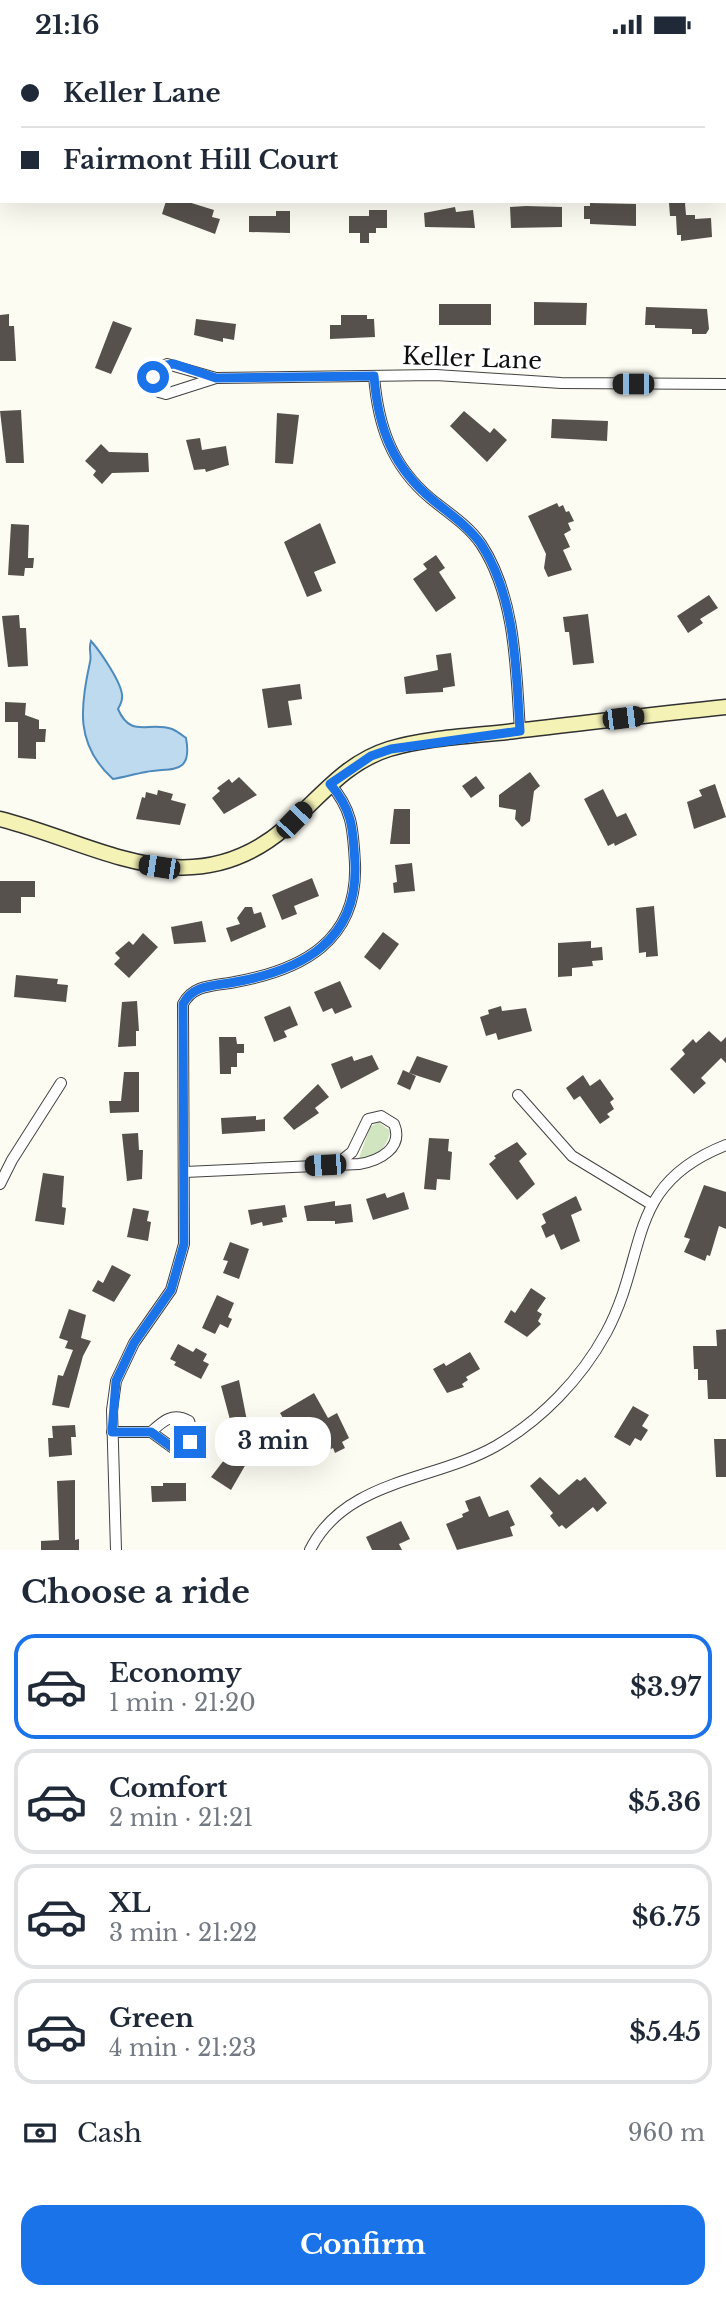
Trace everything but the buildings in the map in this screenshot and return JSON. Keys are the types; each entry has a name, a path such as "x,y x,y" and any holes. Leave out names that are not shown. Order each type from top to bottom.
{"street":[{"name":"Keller Lane","path":"216,378 166,394 159,392 153,384 155,370 167,364 216,378 436,376 584,383 726,384"},
{"path":"374,376 381,423 394,458 415,485 474,535 496,573 507,607 520,731"},
{"path":"0,818 121,859 159,867 191,868 229,860 263,844 294,820 330,784 371,756 391,749 726,706"},
{"path":"116,1550 112,1432 114,1394 121,1366 171,1290 178,1272 186,1228 180,1015 187,996 195,990 254,979 295,964 329,941 350,911 355,879 350,816 345,801 330,784"},
{"path":"0,1184 12,1160 61,1083"},
{"path":"518,1095 572,1156 651,1204"},
{"path":"185,1172 336,1165 370,1163 387,1154 395,1142 394,1124 381,1116 368,1119 352,1152 336,1165"},
{"path":"310,1550 332,1521 366,1497 485,1451 550,1406 585,1364 606,1332 651,1204 664,1185 684,1166 726,1145"},
{"path":"112,1432 151,1432"}],"green space":[{"path":"379,1122 390,1131 387,1142 370,1156 359,1158 370,1127"}],"water":[{"path":"91,641 122,692 118,709 123,718 134,726 172,729 186,738 186,759 183,764 171,769 113,779 101,766 92,753 83,725"}],"route":[{"path":"153,377 159,366 167,364 216,378 374,376 377,408 394,458 415,485 474,535 493,565 507,607 520,731 391,749 371,756 347,770 330,784 348,807 353,840 354,893 345,921 329,941 295,964 254,979 195,990 187,996 183,1004 180,1015 186,1216 184,1244 171,1290 121,1366 114,1394 112,1432 151,1432 173,1448 185,1446 190,1442"}]}
